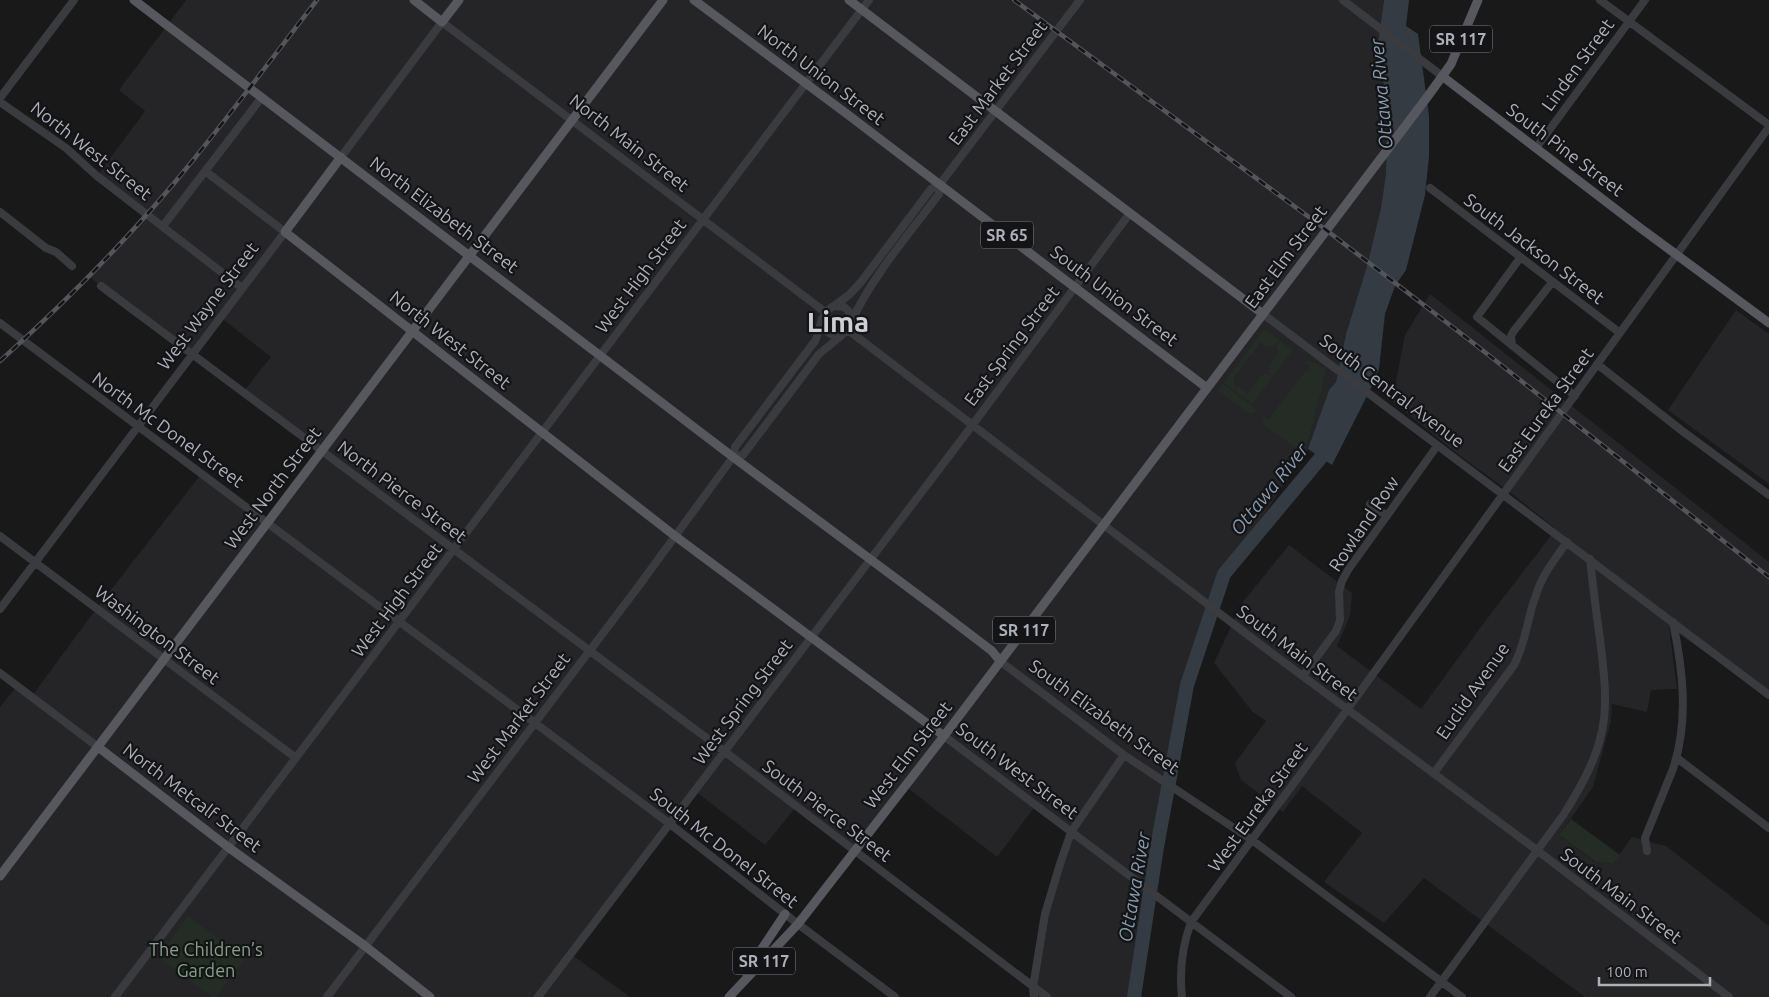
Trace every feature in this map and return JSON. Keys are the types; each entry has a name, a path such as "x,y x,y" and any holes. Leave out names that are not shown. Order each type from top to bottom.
{"main road":[{"name":"North Elizabeth Street","path":"134,0 733,457"},
{"name":"North Main Street","path":"414,0 442,22"},
{"path":"442,22 459,0"},
{"name":"West North Street","path":"0,876 663,0"},
{"name":"North Union Street","path":"694,0 929,176"},
{"name":"South Central Avenue","path":"849,0 1263,314"},
{"name":"East Elm Street","path":"1104,525 1451,64 1478,0"},
{"name":"South Pine Street","path":"1442,76 1676,255 1769,323"},
{"name":"West Wayne Street","path":"284,232 341,157"},
{"name":"South Union Street","path":"929,176 1207,388"},
{"name":"North West Street","path":"284,232 676,536"},
{"name":"South Elizabeth Street","path":"733,457 992,652 1000,661"},
{"name":"West Elm Street","path":"729,997 798,924 1104,525"},
{"name":"South West Street","path":"676,536 944,736"},
{"name":"North Metcalf Street","path":"98,747 228,847 365,946 430,997"},
{"path":"744,981 753,962 785,914"}],"street":[{"path":"0,100 74,0"},
{"name":"West High Street","path":"115,997 869,0"},
{"name":"East Market Street","path":"834,306 850,294 861,282 931,189 940,184 1080,0"},
{"name":"South Pine Street","path":"1343,0 1442,76"},
{"path":"1600,0 1769,126"},
{"name":"Linden Street","path":"1536,148 1645,0"},
{"name":"North Main Street","path":"442,22 702,220 824,316"},
{"name":"West Wayne Street","path":"341,157 442,22"},
{"path":"163,226 262,97"},
{"name":"North West Street","path":"0,100 66,148 97,176 242,288"},
{"name":"East Eureka Street","path":"1348,710 1769,126"},
{"name":"North West Street","path":"205,171 284,232"},
{"name":"East Market Street","path":"852,320 865,294 940,194 940,184"},
{"name":"South Jackson Street","path":"1430,188 1620,333"},
{"path":"0,212 46,248 56,252 72,266"},
{"name":"East Spring Street","path":"973,424 1130,213"},
{"name":"West Wayne Street","path":"0,609 284,232"},
{"path":"1520,258 1477,317 1575,396"},
{"path":"1512,345 1511,336 1513,332 1550,285 1554,284"},
{"name":"North Pierce Street","path":"101,286 589,650"},
{"path":"834,306 844,307 851,315 852,320 846,332 838,336 828,333 825,329 824,316 834,306"},
{"name":"South Central Avenue","path":"1263,314 1769,695"},
{"name":"West Market Street","path":"327,997 676,536 733,457 735,447 815,341 824,316"},
{"name":"North Mc Donel Street","path":"0,323 534,722"},
{"name":"West Market Street","path":"733,457 743,455 819,354 846,332"},
{"name":"South Main Street","path":"846,332 973,424 1729,997"},
{"path":"1597,364 1681,430 1769,495"},
{"name":"West Spring Street","path":"538,997 973,424"},
{"name":"Rowland Row","path":"1304,676 1336,631 1340,620 1339,592 1342,581 1437,446"},
{"path":"1370,504 1387,516"},
{"name":"Washington Street","path":"0,536 296,758"},
{"name":"Euclid Avenue","path":"1434,773 1514,665 1522,647 1536,594 1548,570 1567,542"},
{"path":"1430,997 1564,814 1587,775 1596,753 1604,720 1605,676 1590,559"},
{"path":"1647,851 1645,838 1677,758 1682,723 1682,677 1673,622"},
{"name":"South Pierce Street","path":"589,650 1047,997"},
{"name":"South Elizabeth Street","path":"1000,661 1124,755 1252,840 1462,997"},
{"name":"North Metcalf Street","path":"0,673 98,747"},
{"name":"West Eureka Street","path":"1182,997 1182,957 1184,943 1191,922 1348,710"},
{"name":"South Mc Donel Street","path":"534,722 895,997"},
{"name":"South West Street","path":"944,736 1291,997"},
{"path":"1034,997 1033,987 1045,914 1071,832 1124,755"},
{"path":"1677,758 1769,828"}],"shaded area":[{"path":"186,0 1384,0 1377,50 1384,87 1387,131 1386,173 1381,208 1367,266 1346,334 1336,382 1329,390 1308,449 1224,574 1187,685 1157,847 1134,997 1034,997 1040,939 1071,832 1036,805 997,857 905,786 855,850 797,806 765,845 695,791 571,954 630,997 0,997 0,707 17,686 32,696 96,609 202,473 268,522 322,451 243,392 271,357 220,317 192,354 88,276 147,214 97,176 145,111 119,90"},
{"path":"1384,0 1409,0 1406,26 1418,34 1429,116 1429,156 1425,195 1406,270 1395,286 1385,314 1379,369 1332,465 1308,449 1329,390 1336,382 1346,334 1367,266 1381,208 1386,173 1387,131 1384,87 1377,50"},
{"path":"1430,294 1769,562 1769,697 1669,627 1677,689 1651,690 1647,712 1612,704 1611,721 1593,787 1559,835 1595,862 1613,864 1632,837 1666,846 1769,926 1769,997 1585,997 1424,878 1384,923 1324,882 1362,833 1302,786 1283,812 1241,780 1235,763 1266,721 1252,711 1214,663 1242,603 1289,545 1352,593 1350,616 1337,646 1421,709 1556,529 1392,401 1405,335"},
{"path":"1736,310 1769,334 1769,484 1668,410"}],"green space":[{"path":"1264,329 1279,340 1272,347 1270,345 1268,347 1260,342 1233,378 1235,380 1233,383 1236,385 1233,390 1224,383"},
{"path":"1281,341 1293,350 1273,376 1268,372 1271,368 1269,367 1279,350 1276,347"},
{"path":"1306,360 1316,363 1326,371 1309,439 1302,452 1265,426 1262,419 1264,417 1268,420 1305,372 1309,371 1308,363 1304,364"},
{"path":"1264,374 1272,377 1252,404 1234,390 1238,386 1248,394 1261,375"},
{"path":"1223,384 1257,410 1253,413 1248,413 1218,390"},
{"path":"1571,819 1620,855 1613,864 1596,862 1559,835"},
{"name":"The Children’s Garden","path":"188,916 245,958 216,997 212,997 158,957"}],"waterway":[{"name":"Ottawa River","path":"1134,997 1157,847 1187,685 1224,574 1323,455 1327,441"}],"railway":[{"path":"0,361 76,289 172,186 317,0"},
{"path":"1014,0 1317,223 1472,342 1769,577"}],"district":[{"name":"Lima","path":"838,322"}]}
